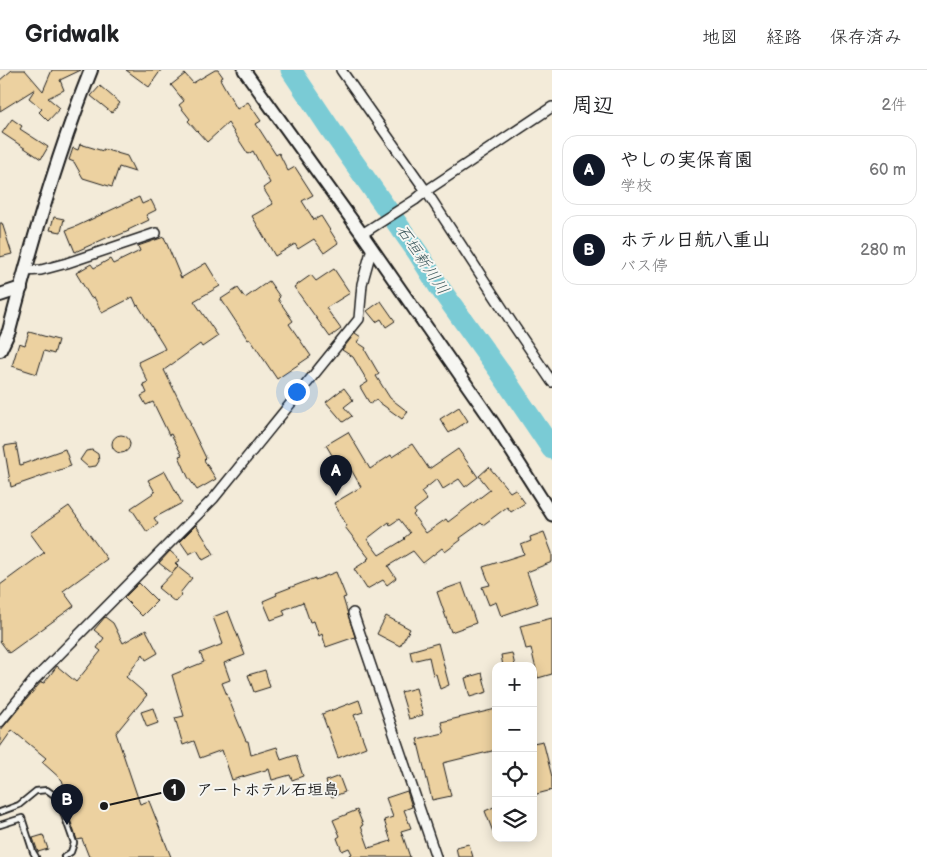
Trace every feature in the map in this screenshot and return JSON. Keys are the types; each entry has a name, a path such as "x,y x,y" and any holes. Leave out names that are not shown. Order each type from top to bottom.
{"main road":[{"path":"0,350 9,330 52,178 74,112 91,70"},
{"path":"0,295 21,288"}],"street":[{"path":"244,70 372,248 494,424 552,515"},
{"path":"341,70 426,192 552,382"},
{"path":"362,234 552,107"},
{"path":"25,271 41,270 68,263 156,233"},
{"path":"0,722 34,680 214,498 358,319 362,284 372,248"},
{"path":"353,613 436,857"}],"lane":[{"path":"0,812 19,805 36,791 47,790 58,798 74,843 71,852 64,857"},
{"path":"19,805 36,857"},
{"path":"0,825 22,818"}],"building":[{"path":"12,70 25,70 43,91 52,70 81,70 60,80 64,90 48,98 60,108 48,121 39,112 42,109 29,98 35,89 0,111 0,80"},
{"path":"126,70 161,70 149,87"},
{"path":"218,70 223,77 220,79 237,109 248,102 261,121 256,124 276,155 279,153 288,171 295,167 313,195 302,201 314,220 321,216 338,243 324,253 314,239 298,249 295,244 275,256 252,216 273,204 263,188 270,183 253,151 248,154 228,123 207,142 188,121 190,119 179,105 184,101 171,85 185,74 193,83"},
{"path":"100,86 120,103 112,113 91,96"},
{"path":"12,119 22,126 20,129 48,147 41,159 2,133"},
{"path":"80,144 127,156 135,172 119,167 112,187 83,178 74,162 69,160 73,148 78,150"},
{"path":"139,197 142,204 151,200 156,210 146,215 149,220 129,231 114,237 113,235 75,252 66,230"},
{"path":"54,217 64,219 61,232 50,230"},
{"path":"0,223 2,223 12,254 0,257"},
{"path":"164,237 181,278 206,263 220,286 194,301 218,336 202,347 200,344 164,370 191,424 206,458 204,460 216,479 197,490 188,477 179,456 182,455 171,434 169,435 153,402 146,405 141,396 147,393 143,384 148,382 138,362 165,349 163,345 133,297 102,313 94,297 91,298 76,273 91,264 94,268 110,259 113,264 140,251 138,246"},
{"path":"334,269 350,293 326,308 341,329 330,337 294,287 311,275 316,281"},
{"path":"269,281 280,297 278,299 293,321 289,324 311,356 277,379 221,299 238,288 245,298"},
{"path":"381,301 395,321 386,327 381,319 376,322 367,311"},
{"path":"29,332 58,340 54,354 44,351 37,374 12,366 19,343 25,345"},
{"path":"355,333 361,337 357,342 366,348 365,350 379,374 376,376 390,398 408,412 402,419 376,400 370,404 360,387 368,382 353,357 342,350"},
{"path":"344,388 353,400 344,407 352,416 343,422 326,402"},
{"path":"459,407 468,421 449,433 440,419"},
{"path":"348,432 370,469 412,444 429,469 458,449 478,477 465,487 459,479 443,489 437,479 421,492 427,500 414,510 415,513 413,515 426,533 446,519 448,522 490,490 479,476 489,467 510,492 515,489 525,503 511,512 507,507 483,525 481,523 460,538 461,540 445,552 442,548 423,563 413,551 388,566 396,578 387,585 383,580 367,589 354,569 369,558 345,527 347,526 334,503 361,487 344,457 336,462 326,445","holes":["399,519 410,533 405,539 379,555 367,539 389,522 390,525"]},
{"path":"121,435 127,438 130,444 127,450 121,453 115,450 112,444 115,438"},
{"path":"16,444 20,465 65,449 71,466 11,487 4,446"},
{"path":"92,450 98,454 99,461 96,466 88,467 80,460 86,451"},
{"path":"165,471 182,503 154,518 158,524 147,532 131,508 155,492 148,480"},
{"path":"69,506 107,559 63,591 74,606 9,653 0,641 0,585 45,552 30,533"},
{"path":"196,525 214,554 203,560 197,550 189,554 180,541"},
{"path":"544,532 552,553 552,562 527,572 538,603 501,616 496,602 489,605 482,587 490,585 483,567 524,554 521,545 531,541 530,537"},
{"path":"170,551 180,560 175,563 178,566 172,573 159,563"},
{"path":"178,567 192,578 175,602 158,588"},
{"path":"336,572 346,597 343,598 355,637 326,647 322,634 319,636 314,621 310,622 303,602 283,610 285,615 271,620 263,601 277,595 276,593"},
{"path":"139,583 157,601 142,616 124,598"},
{"path":"462,583 476,623 451,632 437,592"},
{"path":"228,611 245,655 224,663 230,680 222,683 246,741 248,741 251,755 277,747 281,760 296,755 303,776 292,780 290,775 272,780 269,769 232,780 222,750 200,758 194,741 183,745 175,718 184,716 172,675 204,662 200,653 223,644 213,617"},
{"path":"386,616 410,629 400,646 377,634"},
{"path":"105,617 113,623 123,643 146,630 158,653 146,660 143,654 126,677 147,695 116,733 140,804 149,801 171,857 89,857 82,839 77,840 63,799 68,798 62,780 42,762 46,758 12,730 0,747 0,731 57,666 76,682 101,651 97,648 104,638 94,630"},
{"path":"552,618 552,674 538,678 537,662 534,662 531,648 526,649 520,626"},
{"path":"438,643 449,685 440,689 436,674 433,675 429,657 412,661 410,651"},
{"path":"512,653 514,662 502,662 501,655"},
{"path":"265,670 270,687 254,692 248,675"},
{"path":"482,673 487,692 470,697 465,678"},
{"path":"416,688 423,715 409,719 401,692"},
{"path":"359,700 363,712 354,715 366,747 338,758 322,714"},
{"path":"153,708 158,723 147,727 141,712"},
{"path":"492,710 492,751 443,763 451,796 432,800 417,739 444,733 441,722"},
{"path":"543,741 552,777 552,790 537,794 537,752 537,742"},
{"path":"339,776 345,792 332,797 326,781"},
{"path":"407,791 412,807 404,810 411,828 401,831 410,857 349,857 352,854 349,848 342,851 337,838 340,836 333,820 357,810 369,848 391,841 384,820 393,817 386,798"},
{"path":"492,808 492,829 485,811"},
{"path":"43,835 48,849 38,852 33,838"},
{"path":"469,844 473,857 458,857 456,847"}],"waterway":[{"name":"石垣新川川","path":"291,70 552,449"}],"place":[{"name":"やしの実保育園","path":"336,496"},
{"name":"アートホテル石垣島","path":"104,806"},
{"name":"ホテル日航八重山","path":"67,825"}]}
